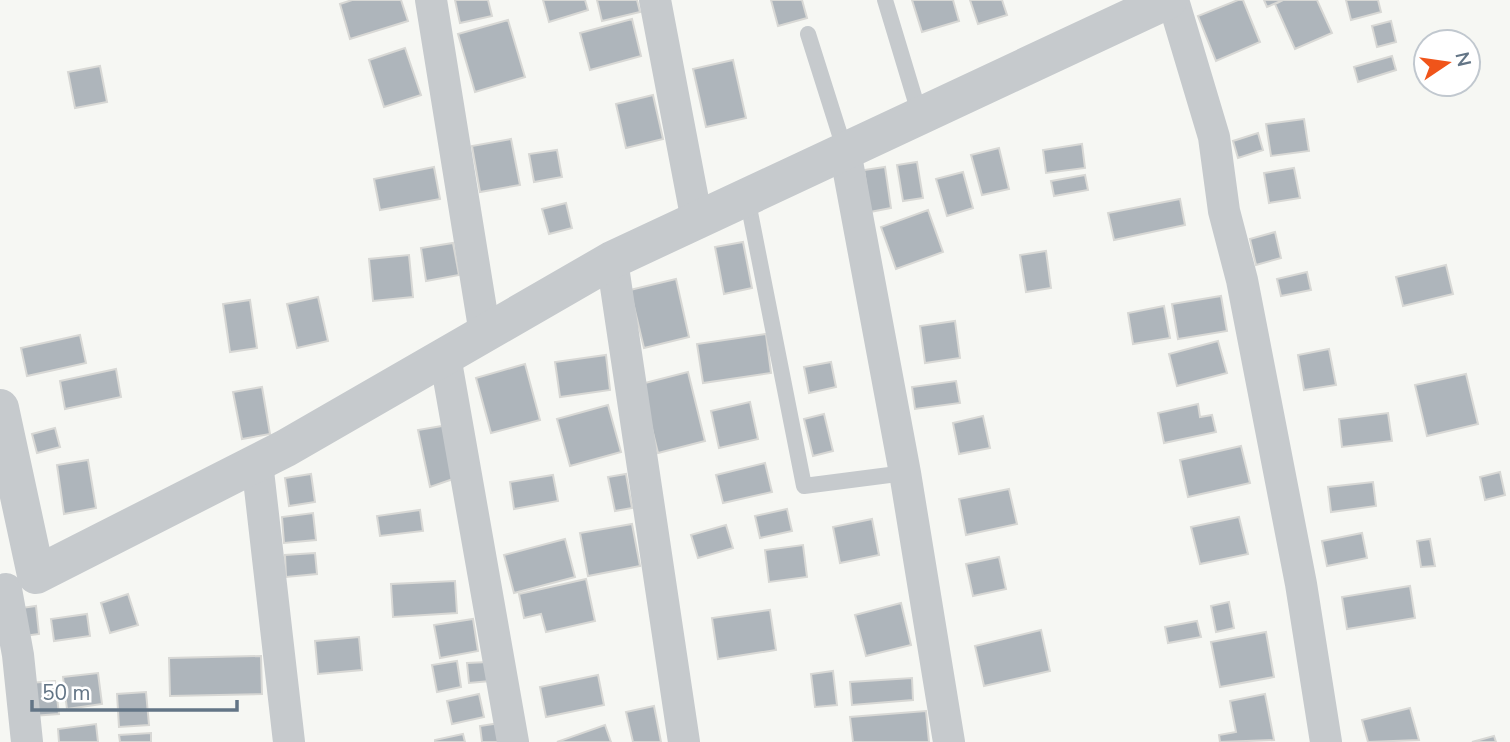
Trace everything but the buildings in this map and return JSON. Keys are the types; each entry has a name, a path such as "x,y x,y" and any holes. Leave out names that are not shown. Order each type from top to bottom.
{"street":[{"path":"431,0 485,334"},
{"path":"655,0 697,221"},
{"path":"14,584 257,462 612,260 1168,0"},
{"path":"1173,0 1214,136 1224,211 1242,280 1301,584 1326,742"},
{"path":"845,151 905,473 949,742"},
{"path":"612,260 684,742"},
{"path":"445,356 513,742"},
{"path":"0,408 27,742"},
{"path":"257,462 289,742"}],"lane":[{"path":"885,0 920,116"},
{"path":"808,34 845,151"},
{"path":"747,197 804,486 905,473"}]}
